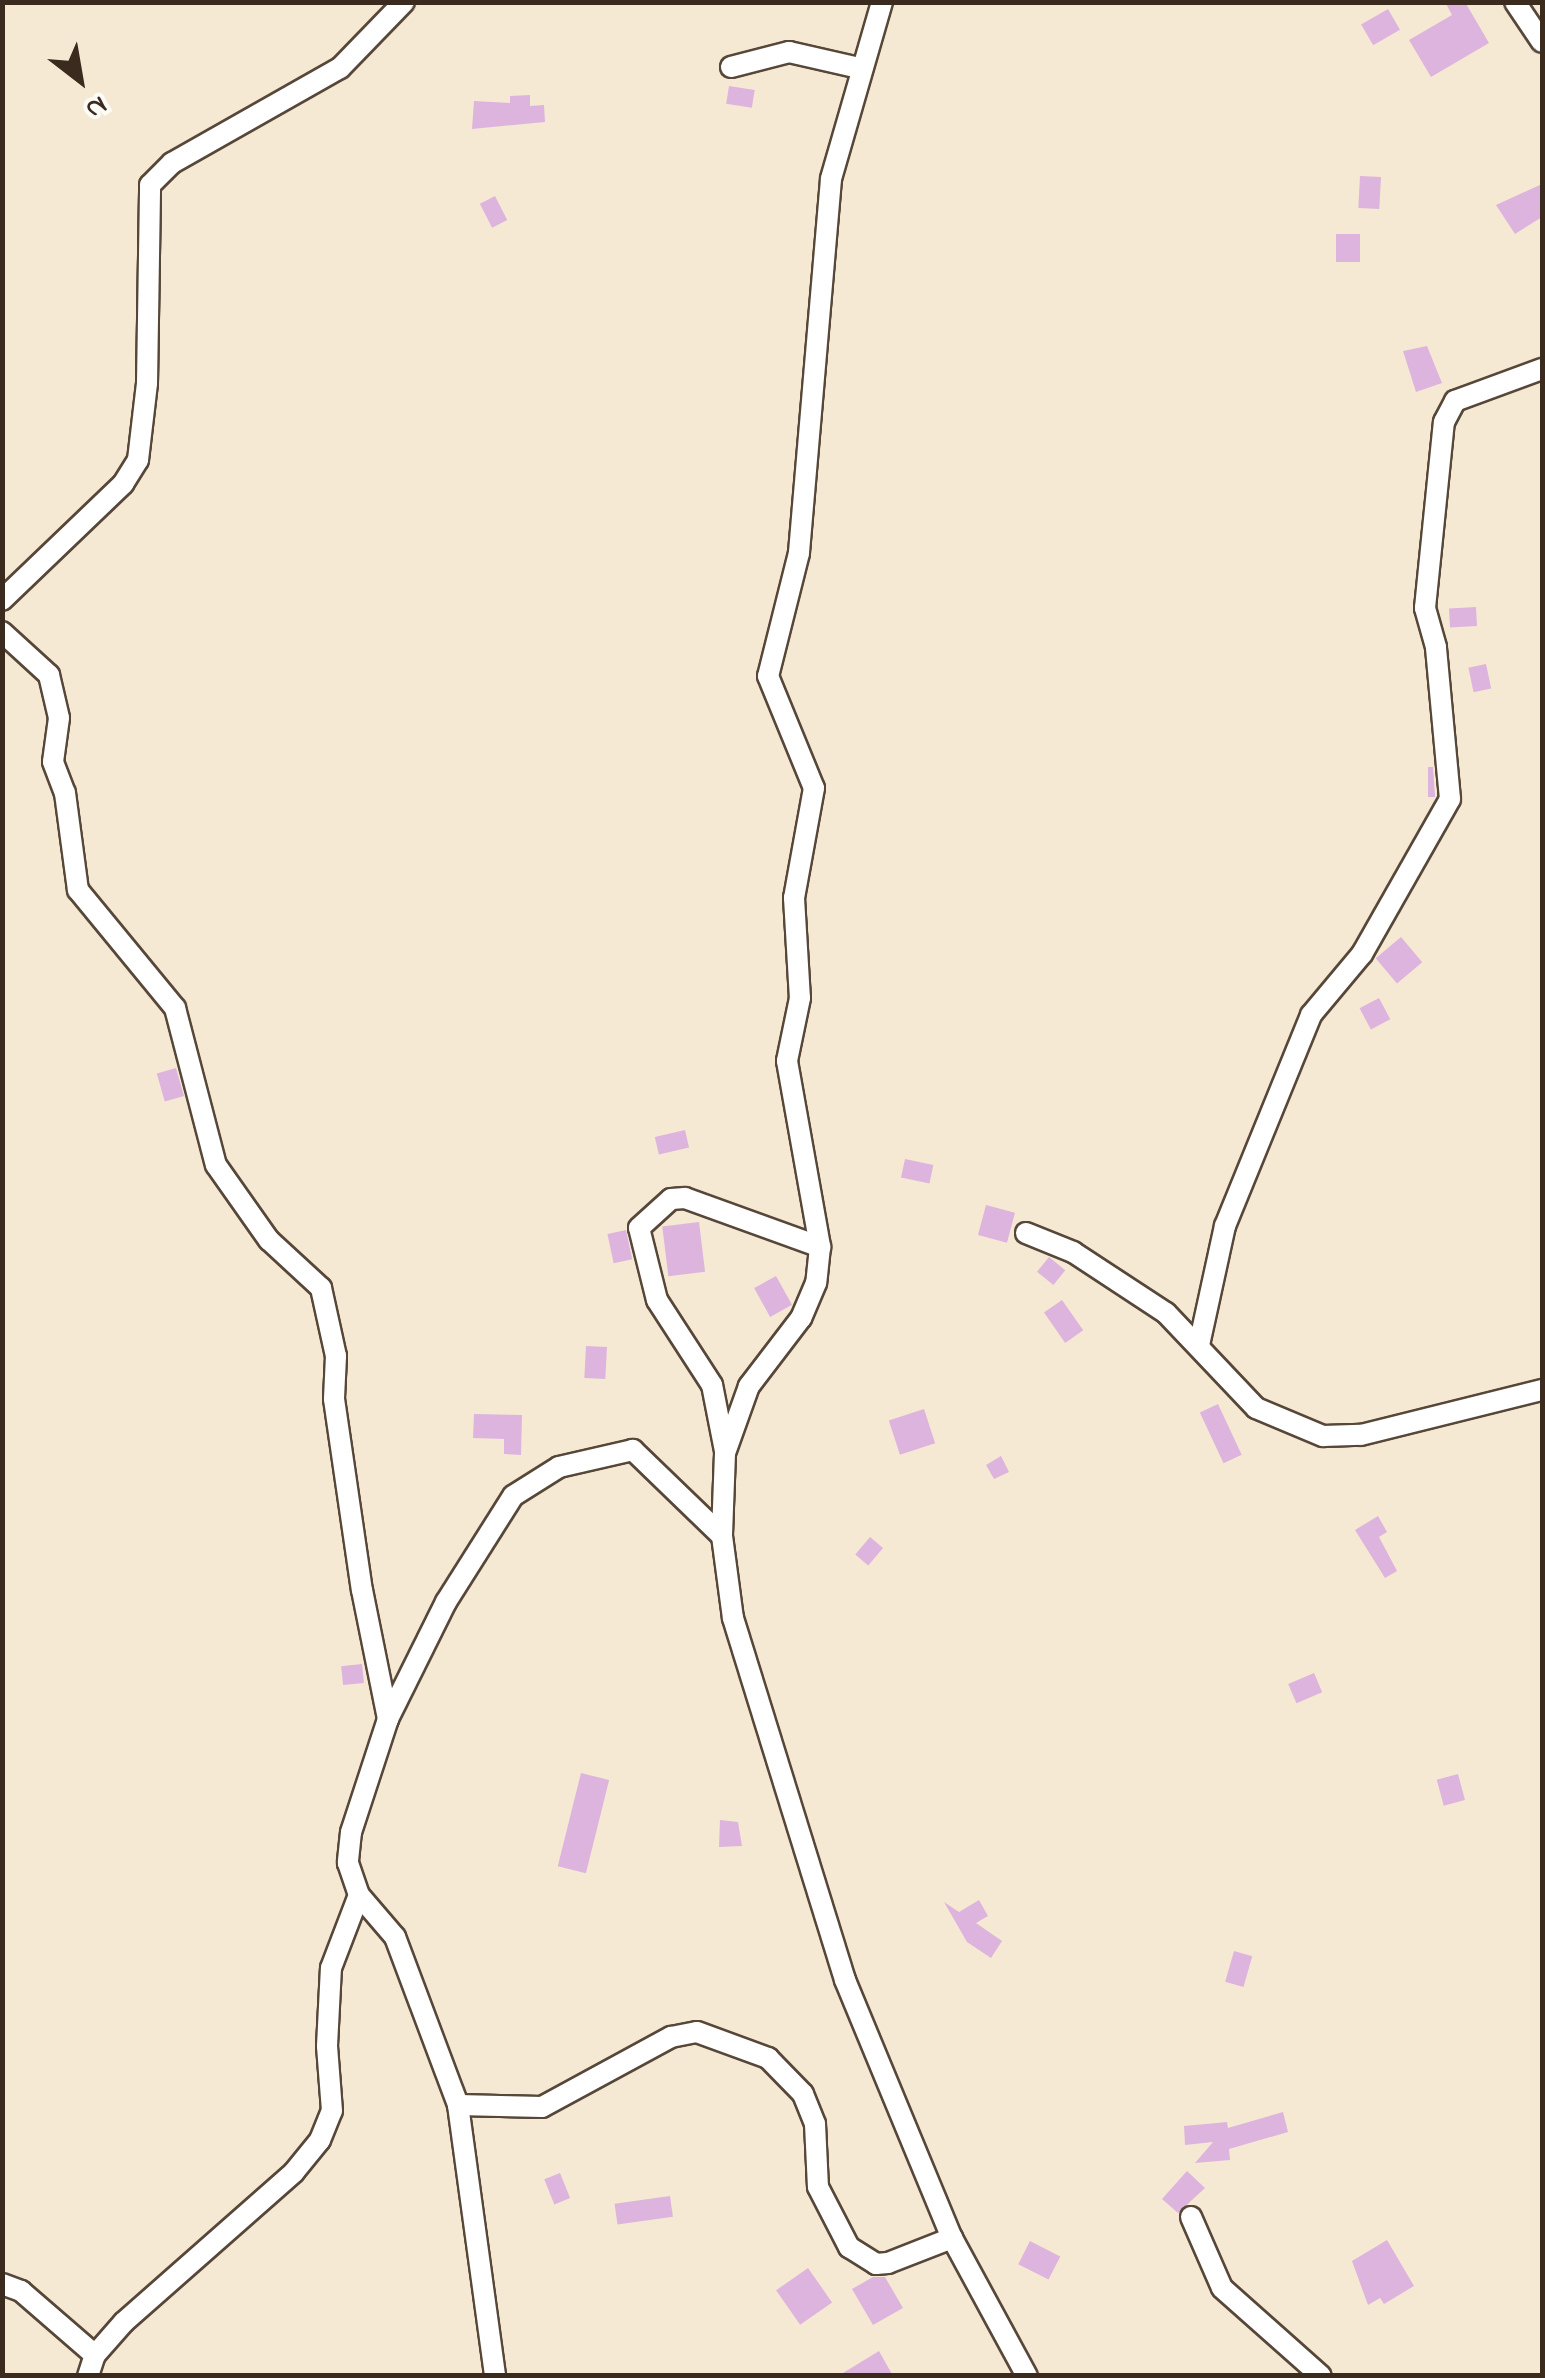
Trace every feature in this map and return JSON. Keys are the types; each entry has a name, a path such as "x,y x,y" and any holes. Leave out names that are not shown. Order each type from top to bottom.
{"street":[{"path":"2,600 122,484 138,460 147,383 150,185 172,163 340,68 404,2"},
{"path":"725,1454 749,1386 802,1318 816,1282 820,1247 787,1061 800,998 794,898 814,788 768,676 799,552 832,179 859,68 882,2"},
{"path":"1516,2 1542,42"},
{"path":"731,67 789,52 859,68"},
{"path":"1199,1345 1225,1226 1311,1015 1362,954 1450,799 1436,648 1425,608 1444,422 1455,401 1542,368"},
{"path":"2,632 48,675 59,718 53,762 65,793 78,890 174,1008 216,1165 270,1240 321,1288 362,1590 388,1719"},
{"path":"820,1247 686,1198 671,1200 639,1228 657,1300 712,1385 725,1454 722,1536 733,1618 845,1980 952,2238 1027,2376"},
{"path":"1026,1233 1120,1281 1199,1345 1256,1408 1323,1436 1361,1436 1542,1390"},
{"path":"495,2376 458,2105 395,1937 359,1895 348,1863 351,1832 388,1719 489,1526 513,1496 543,1474 633,1450 722,1536"},
{"path":"2,2284 21,2291 92,2365 320,2140 332,2111 326,2046 332,1968 359,1895"},
{"path":"458,2105 542,2107 671,2037 698,2032 768,2058 803,2094 815,2124 818,2187 849,2247 876,2264 888,2263 952,2238"},
{"path":"1192,2218 1222,2288 1321,2376"}],"building":[{"path":"1445,2 1465,2 1489,43 1431,77 1409,40 1452,15"},
{"path":"1388,9 1400,30 1373,45 1361,24"},
{"path":"729,86 755,90 752,108 726,104"},
{"path":"530,95 530,106 544,105 545,122 472,129 474,101 510,103 510,96"},
{"path":"1360,176 1381,177 1379,209 1358,208"},
{"path":"1542,184 1542,217 1515,234 1496,205"},
{"path":"495,196 507,220 492,228 480,204"},
{"path":"1336,234 1360,234 1360,262 1336,262"},
{"path":"1427,346 1442,383 1416,392 1403,351"},
{"path":"1476,607 1477,626 1450,627 1449,608"},
{"path":"1486,664 1491,688 1474,692 1468,668"},
{"path":"1428,767 1433,767 1435,797 1428,797"},
{"path":"1401,937 1422,962 1397,983 1376,958"},
{"path":"1379,998 1390,1019 1371,1030 1360,1008"},
{"path":"176,1068 184,1096 165,1101 157,1074"},
{"path":"685,1130 689,1148 659,1155 655,1137"},
{"path":"905,1159 933,1165 929,1184 901,1178"},
{"path":"986,1205 1015,1213 1007,1243 978,1235"},
{"path":"699,1222 705,1272 668,1276 662,1227"},
{"path":"626,1230 632,1259 614,1263 607,1234"},
{"path":"1049,1257 1065,1270 1053,1285 1037,1272"},
{"path":"776,1276 792,1305 770,1317 754,1288"},
{"path":"1062,1300 1083,1330 1065,1343 1044,1313"},
{"path":"586,1346 607,1347 605,1379 584,1378"},
{"path":"1218,1404 1242,1455 1224,1463 1200,1412"},
{"path":"924,1409 935,1443 900,1455 889,1420"},
{"path":"474,1414 522,1415 521,1455 504,1454 504,1439 473,1438"},
{"path":"1001,1456 1009,1472 994,1479 986,1465"},
{"path":"1378,1516 1387,1532 1379,1537 1397,1571 1385,1578 1355,1530"},
{"path":"870,1537 883,1548 868,1566 855,1555"},
{"path":"362,1664 364,1683 343,1685 341,1666"},
{"path":"1314,1673 1322,1692 1296,1703 1288,1684"},
{"path":"581,1773 609,1780 586,1873 558,1866"},
{"path":"1458,1774 1465,1800 1444,1806 1437,1780"},
{"path":"720,1820 738,1822 742,1846 719,1847"},
{"path":"979,1900 988,1916 976,1923 1002,1941 991,1958 967,1942 944,1902 959,1912"},
{"path":"1234,1951 1252,1956 1243,1987 1225,1982"},
{"path":"1283,2112 1288,2132 1229,2149 1230,2160 1195,2163 1213,2142 1185,2145 1184,2126 1227,2122 1228,2128"},
{"path":"1187,2171 1205,2188 1178,2213 1162,2199"},
{"path":"560,2173 570,2198 554,2204 544,2179"},
{"path":"670,2196 673,2217 617,2225 615,2204"},
{"path":"1387,2240 1414,2286 1384,2304 1380,2298 1368,2305 1352,2261"},
{"path":"1030,2241 1060,2256 1048,2280 1018,2264"},
{"path":"808,2268 832,2302 800,2325 776,2290"},
{"path":"873,2277 885,2277 903,2308 873,2325 852,2289"},
{"path":"879,2351 893,2376 838,2376"}]}
